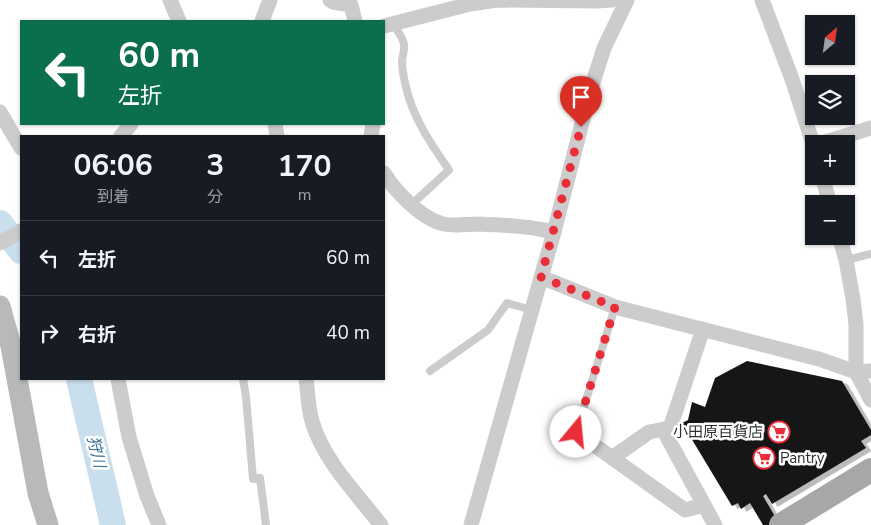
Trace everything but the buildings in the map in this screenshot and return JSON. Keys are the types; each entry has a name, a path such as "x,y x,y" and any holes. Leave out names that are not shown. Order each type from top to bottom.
{"main road":[{"path":"780,525 871,470"}],"street":[{"path":"170,0 179,20"},
{"path":"262,20 270,0"},
{"path":"330,0 351,6 355,20"},
{"path":"389,25 470,4 497,0 612,0"},
{"path":"470,525 554,232 590,92 604,48 626,0"},
{"path":"762,0 792,79 810,135"},
{"path":"0,112 20,146"},
{"path":"848,135 871,128"},
{"path":"385,174 396,190 411,205 439,223 455,226 473,224 510,225 539,228 554,232"},
{"path":"0,242 20,232"},
{"path":"842,245 853,299 864,372 871,400"},
{"path":"541,277 615,307 703,328 864,372"},
{"path":"0,306 11,346 38,493 48,525"},
{"path":"703,328 667,437 716,525"},
{"path":"118,380 129,437 146,496 158,525"},
{"path":"306,380 309,408 321,444 331,461 381,525"},
{"path":"612,458 649,432 670,428"},
{"path":"576,432 685,510 704,505"}],"lane":[{"path":"389,25 403,41 405,50 402,60 403,71 411,103 427,138 449,170 411,205"},
{"path":"846,260 871,254"},
{"path":"430,371 488,330 506,303 532,310"},
{"path":"576,432 615,307"},
{"path":"243,380 253,479 260,478 266,525"}],"waterway":[{"name":"狩川","path":"0,223 20,250"},
{"name":"狩川","path":"79,380 113,525"}],"place":[{"name":"小田原百貨店","path":"779,432"},
{"name":"Pantry","path":"764,458"}],"route":[{"path":"576,432 615,307 541,277 581,127"}]}
